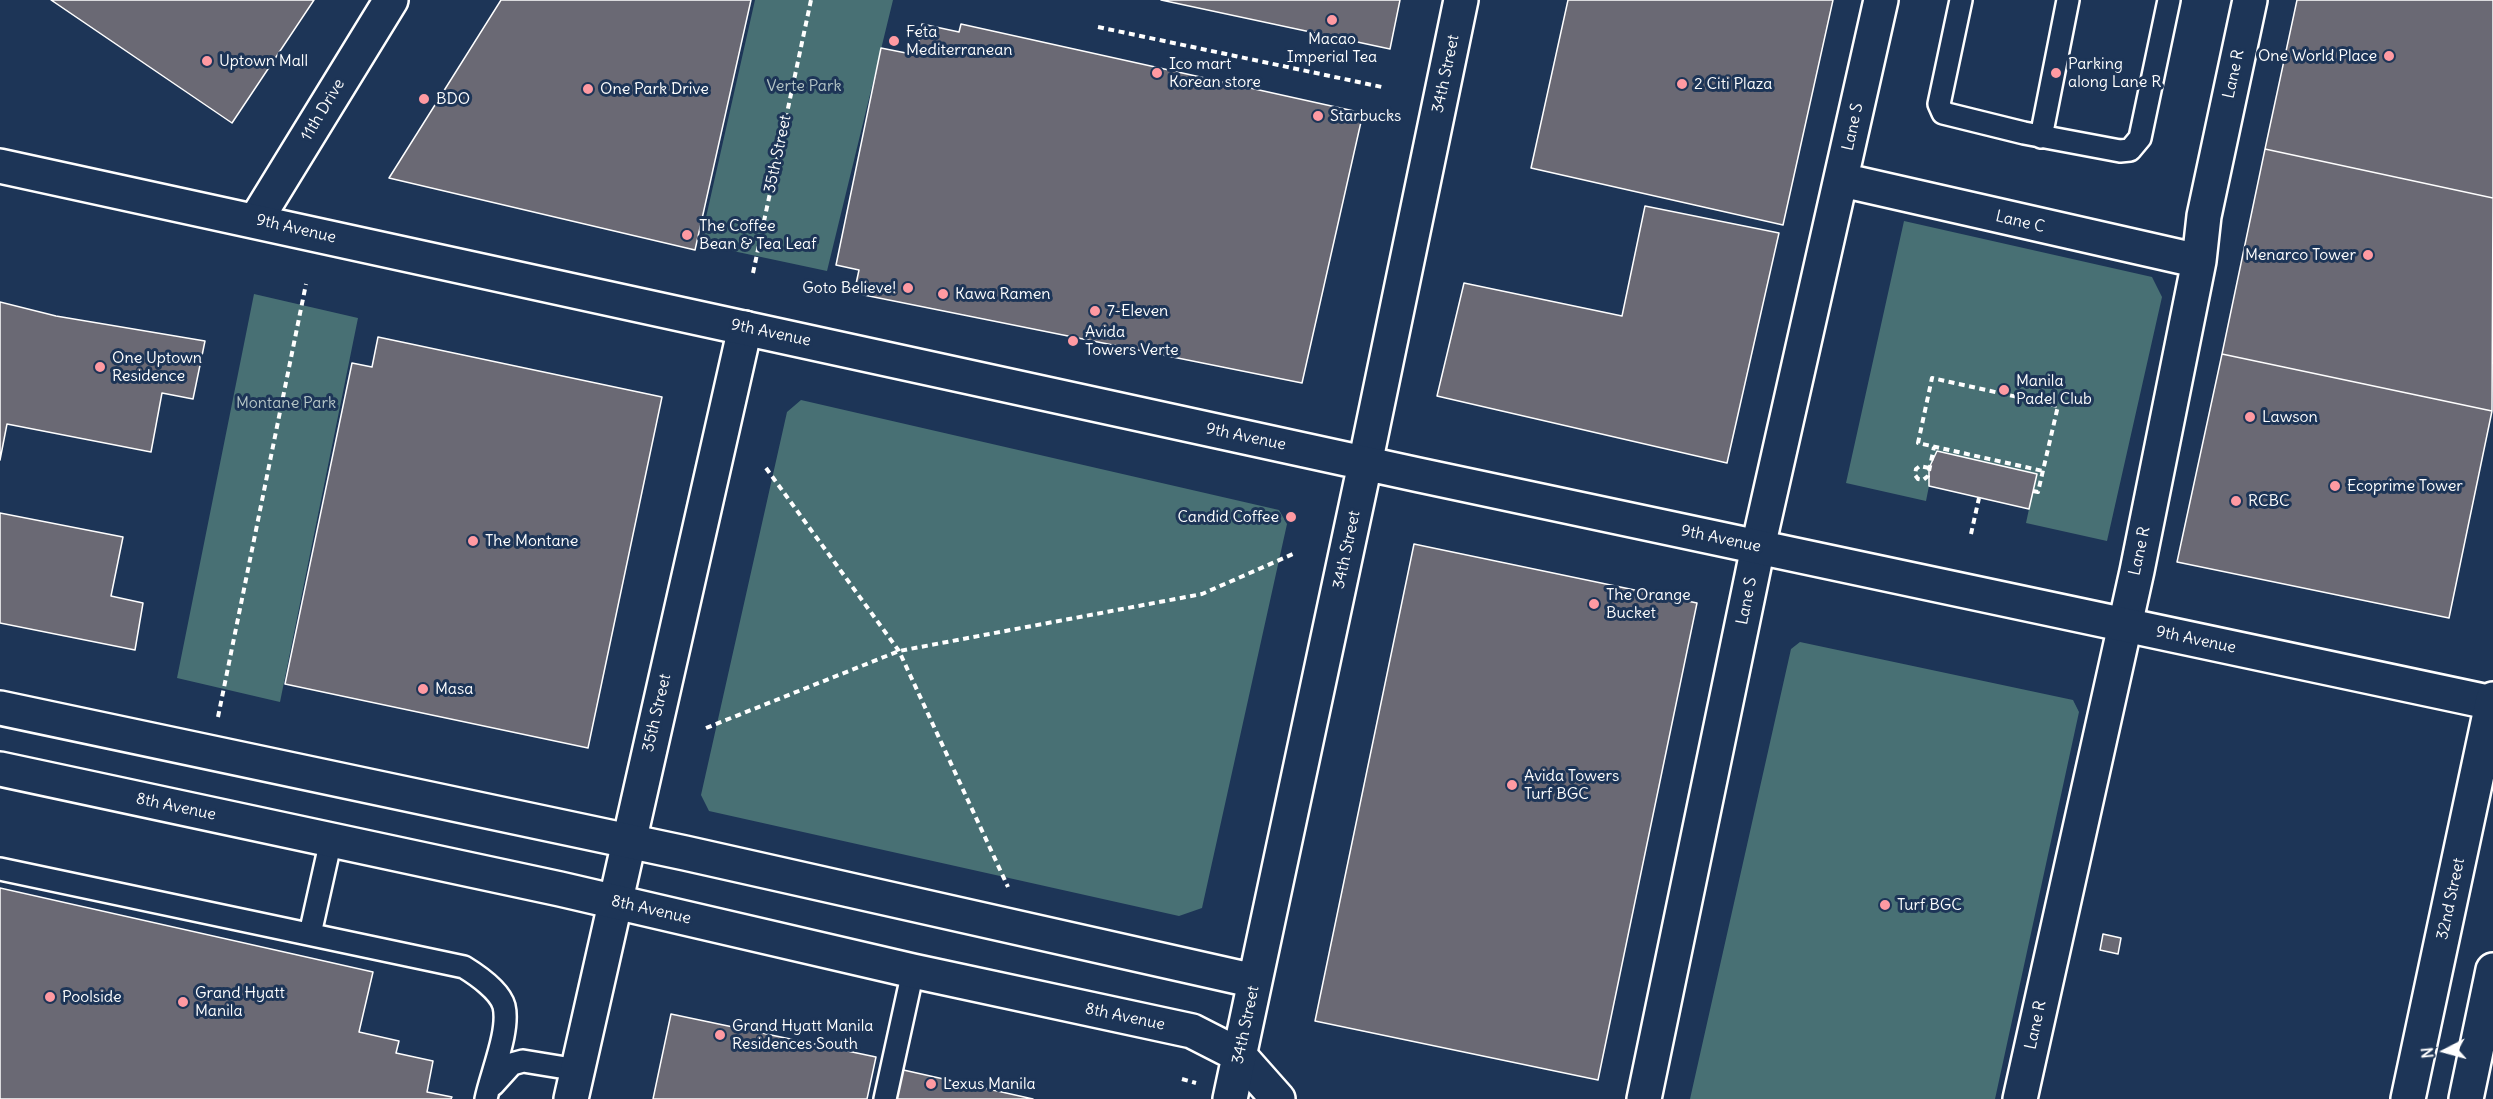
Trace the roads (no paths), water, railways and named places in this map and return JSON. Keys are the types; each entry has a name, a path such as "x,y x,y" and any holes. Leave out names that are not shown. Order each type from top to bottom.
{"street":[{"name":"11th Drive","path":"256,220 391,0"},
{"name":"34th Street","path":"1230,1099 1461,0"},
{"name":"Lane S","path":"1644,1099 1758,547 1881,0"},
{"name":"Lane R","path":"2020,1099 2139,559 2199,261 2204,216 2250,0"},
{"name":"9th Avenue","path":"0,166 256,220 1365,464 2493,702"},
{"name":"Lane C","path":"1842,180 2199,261"},
{"name":"35th Street","path":"574,1085 745,328"},
{"name":"32nd Street","path":"2408,1099 2493,702"},
{"path":"0,708 628,841 1255,981"},
{"name":"8th Avenue","path":"0,769 614,902 1192,1031 1239,1055 1278,1099"},
{"path":"2466,1099 2493,970"}],"lane":[{"path":"1961,0 1940,109 1946,114 2120,151 2130,150 2137,145 2140,138 2169,0"},
{"path":"2041,136 2068,0"},
{"path":"309,933 331,840"},
{"path":"0,869 464,967 485,981 504,1005 503,1039 487,1095"},
{"path":"885,1099 913,970"},
{"path":"487,1095 512,1064 523,1061 574,1085"}],"place":[{"name":"Macao Imperial Tea","path":"1332,20"},
{"name":"Feta Mediterranean","path":"894,41"},
{"name":"One World Place","path":"2389,56"},
{"name":"Uptown Mall","path":"207,61"},
{"name":"Ico mart Korean store","path":"1157,73"},
{"name":"Parking along Lane R","path":"2056,73"},
{"name":"2 Citi Plaza","path":"1682,84"},
{"name":"One Park Drive","path":"588,89"},
{"name":"BDO","path":"424,99"},
{"name":"Starbucks","path":"1318,116"},
{"name":"The Coffee Bean & Tea Leaf","path":"687,235"},
{"name":"Menarco Tower","path":"2368,255"},
{"name":"Goto Believe!","path":"908,288"},
{"name":"Kawa Ramen","path":"943,294"},
{"name":"7-Eleven","path":"1095,311"},
{"name":"Avida Towers Verte","path":"1073,341"},
{"name":"One Uptown Residence","path":"100,367"},
{"name":"Manila Padel Club","path":"2004,390"},
{"name":"Lawson","path":"2250,417"},
{"name":"Ecoprime Tower","path":"2335,486"},
{"name":"RCBC","path":"2236,501"},
{"name":"Candid Coffee","path":"1291,517"},
{"name":"The Montane","path":"473,541"},
{"name":"The Orange Bucket","path":"1594,604"},
{"name":"Masa","path":"423,689"},
{"name":"Avida Towers Turf BGC","path":"1512,785"},
{"name":"Turf BGC","path":"1885,905"},
{"name":"Poolside","path":"50,997"},
{"name":"Grand Hyatt Manila","path":"183,1002"},
{"name":"Grand Hyatt Manila Residences South","path":"720,1035"},
{"name":"Lexus Manila","path":"931,1084"}],"park label":[{"name":"Verte Park","path":"804,86"},
{"name":"Montane Park","path":"286,403"}]}
